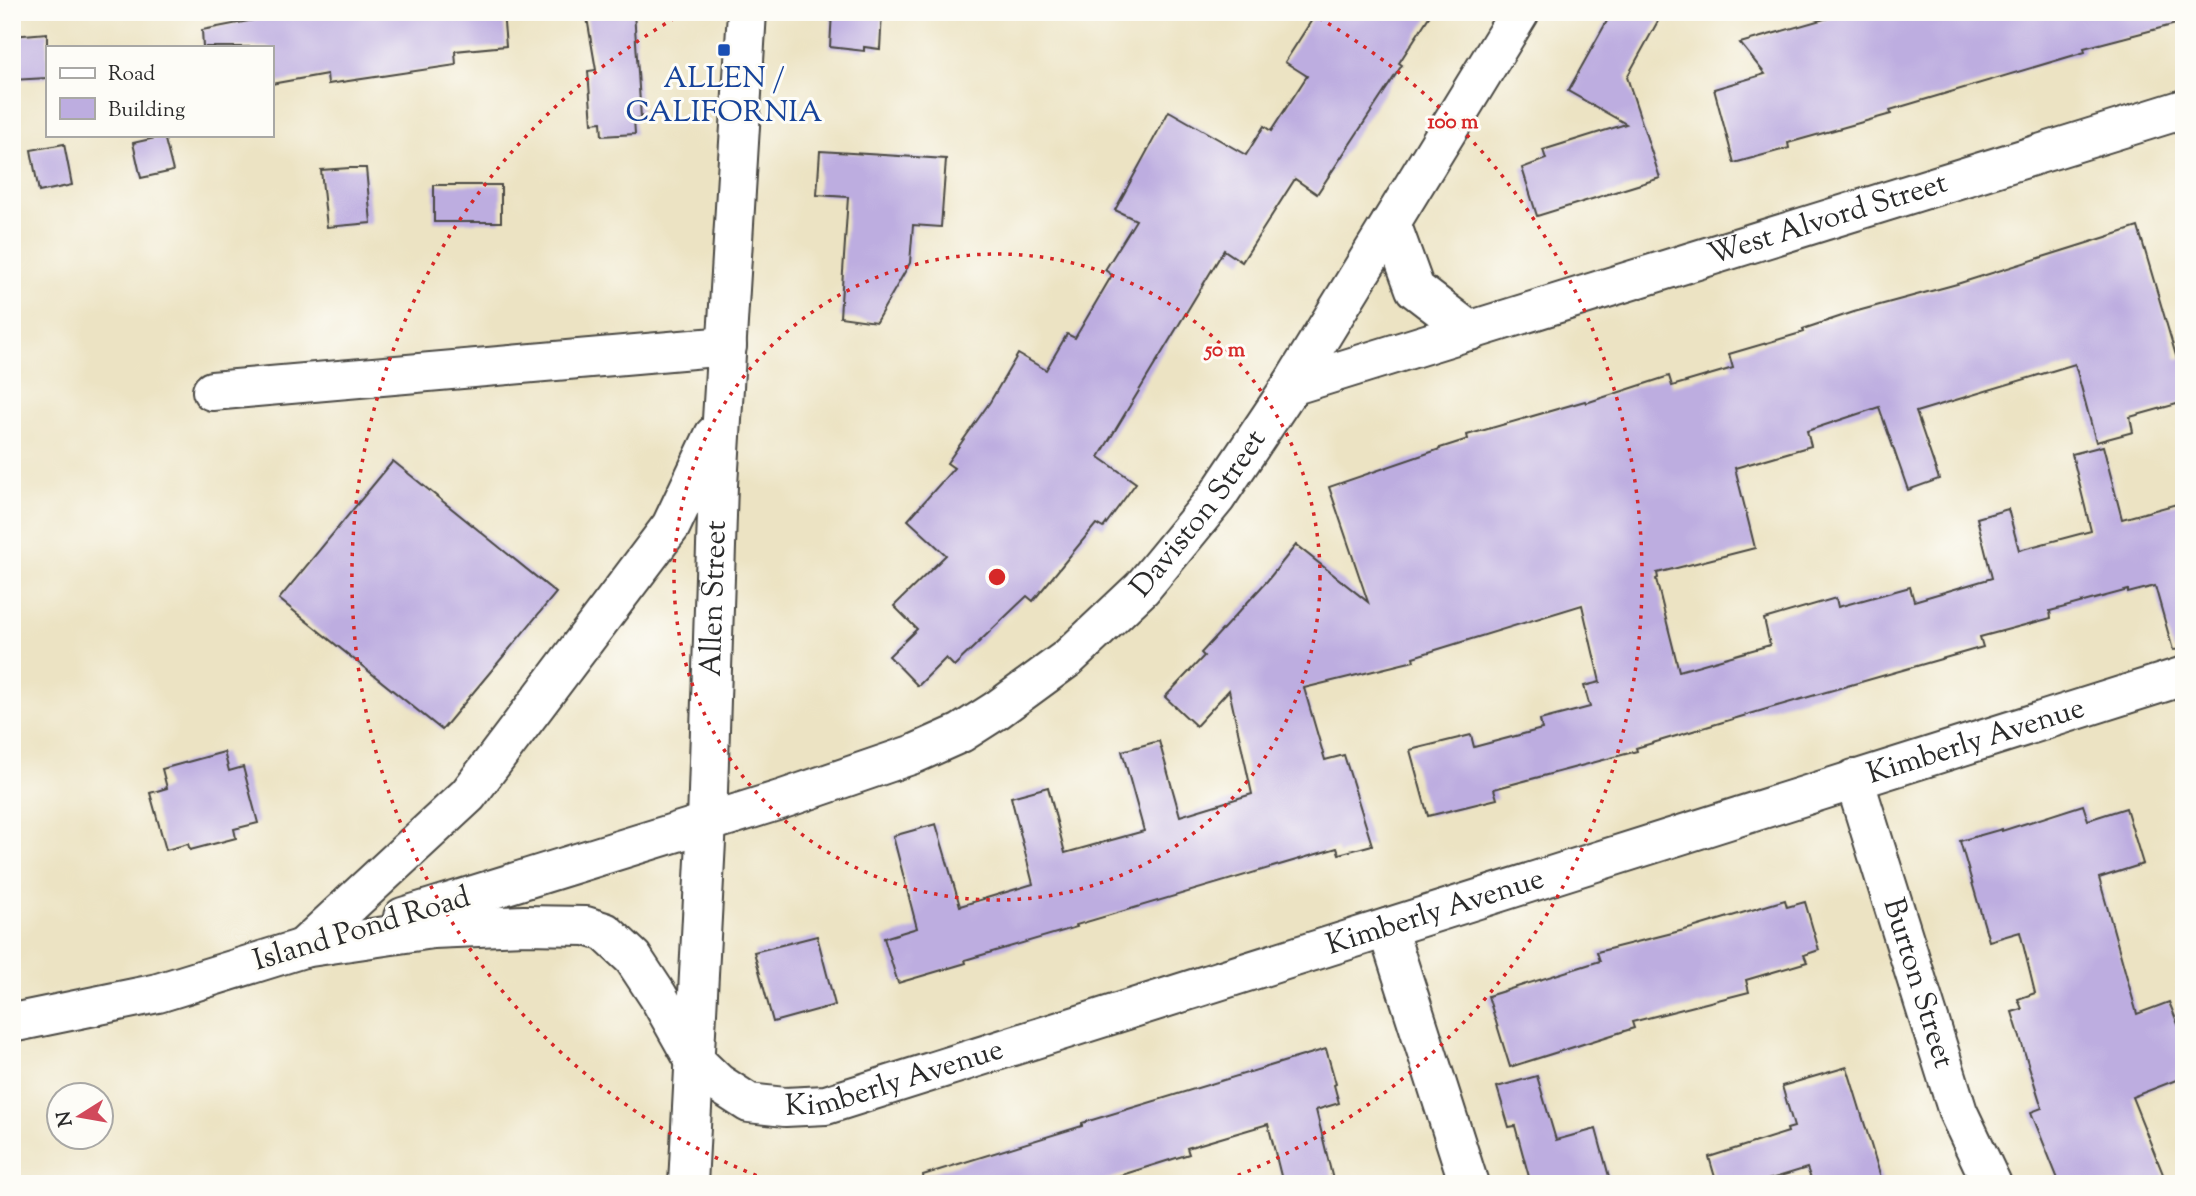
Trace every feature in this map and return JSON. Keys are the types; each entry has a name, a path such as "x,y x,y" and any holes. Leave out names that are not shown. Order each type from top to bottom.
{"main road":[{"name":"Allen Street","path":"688,1184 707,822 722,419 747,12"},
{"name":"Daviston Street","path":"707,822 815,789 914,754 961,733 1068,659 1106,624 1175,550 1216,498 1291,386 1520,12"},
{"name":"West Alvord Street","path":"1291,386 2184,109"},
{"path":"1391,223 1415,289 1470,331"},
{"path":"212,391 727,346"},
{"path":"303,948 468,795 671,526 722,419"},
{"name":"Kimberly Avenue","path":"694,1060 718,1083 749,1103 785,1107 827,1105 2184,676"},
{"name":"Burton Street","path":"1854,779 1958,1112 1992,1184"},
{"name":"Island Pond Road","path":"12,1023 158,993 707,822"},
{"path":"303,948 433,929 524,925 586,926 605,932 633,958 694,1060"},
{"path":"1387,928 1469,1184"}],"building":[{"path":"295,12 503,12 506,46 455,51 456,65 328,84 327,74 273,84 273,46 203,46 202,30"},
{"path":"586,12 634,12 641,118 634,119 635,134 602,136 601,122 592,123 588,71 596,70"},
{"path":"832,12 882,12 880,49 864,47 864,51 830,47"},
{"path":"1317,12 1432,12 1399,63 1402,65 1317,194 1295,179 1242,262 1224,250 1099,457 1136,483 1103,528 1096,524 1033,601 1027,596 954,666 946,658 918,686 889,656 917,629 894,606 946,555 908,520 954,468 947,463 990,402 1018,354 1046,370 1067,334 1075,338 1112,275 1105,270 1136,220 1115,210 1169,111 1246,155 1264,126 1271,131 1307,76 1285,62"},
{"path":"1612,12 1663,12 1627,77 1660,178 1537,216 1522,168 1546,159 1543,150 1626,124 1568,91"},
{"path":"1849,12 2174,12 2176,24 2084,48 2085,52 1890,110 1891,114 1788,143 1789,148 1734,163 1714,89 1765,74 1740,43"},
{"path":"47,33 46,78 12,80 12,36"},
{"path":"164,136 173,171 141,178 133,143"},
{"path":"64,144 72,185 39,192 31,150"},
{"path":"820,151 946,159 941,227 913,225 910,263 876,322 840,317 848,197 817,195"},
{"path":"366,168 371,223 327,227 321,170"},
{"path":"434,185 501,185 501,222 434,222"},
{"path":"2138,227 2177,359 2184,357 2184,402 2130,417 2133,432 2096,442 2075,364 1916,412 1939,479 1908,490 1879,407 1807,431 1811,446 1735,468 1755,548 1657,573 1656,579 1679,671 1770,645 1764,619 1836,598 1838,607 1910,587 1914,601 1992,578 1977,518 2008,509 2019,550 2091,531 2072,454 2103,446 2122,519 2184,502 2184,649 2173,650 2155,586 2128,593 2128,590 2050,611 2051,618 1980,637 1983,647 1636,748 1637,751 1494,789 1497,799 1428,816 1410,750 1471,735 1474,747 1542,729 1540,720 1590,707 1584,686 1600,682 1582,605 1413,657 1414,661 1304,688 1325,760 1344,755 1372,845 1339,854 1337,848 1076,925 1077,927 898,983 884,938 917,928 893,836 936,824 960,906 1033,884 1011,797 1048,787 1065,853 1144,831 1122,751 1159,741 1180,816 1252,794 1229,690 1196,726 1165,697 1204,656 1201,653 1296,545 1368,602 1329,487 1468,439 1467,435 1585,401 1586,403 1669,376 1672,386 1733,368 1729,354 1804,332 1803,329 1854,312 1957,284"},
{"path":"393,461 556,593 442,730 279,599"},
{"path":"224,752 229,771 243,767 258,823 234,829 236,838 190,850 188,844 166,850 150,793 167,788 162,769"},
{"path":"2083,805 2088,820 2126,808 2143,864 2099,878 2137,1014 2169,1002 2184,1039 2184,1077 2132,1097 2167,1184 2060,1184 2031,1112 2042,1108 2012,1012 2022,1009 2018,999 2035,993 2020,932 1989,941 1960,841 2002,831"},
{"path":"1785,900 1787,907 1805,902 1819,950 1804,955 1807,962 1746,980 1749,992 1632,1022 1634,1028 1510,1067 1488,996 1600,961 1597,952 1692,928"},
{"path":"817,936 835,1005 773,1022 754,952"},
{"path":"1326,1049 1339,1103 1316,1110 1334,1184 1283,1184 1268,1124 1187,1148 1189,1154 1093,1184 924,1184 923,1175 1082,1126 1082,1123"},
{"path":"1847,1067 1883,1184 1813,1184 1807,1168 1754,1184 1717,1184 1709,1157 1788,1132 1787,1129 1794,1127 1782,1086"},
{"path":"1537,1076 1556,1140 1596,1129 1611,1184 1531,1184 1515,1126 1509,1127 1497,1087"}],"place":[{"name":"ALLEN / CALIFORNIA","path":"724,50"}]}
